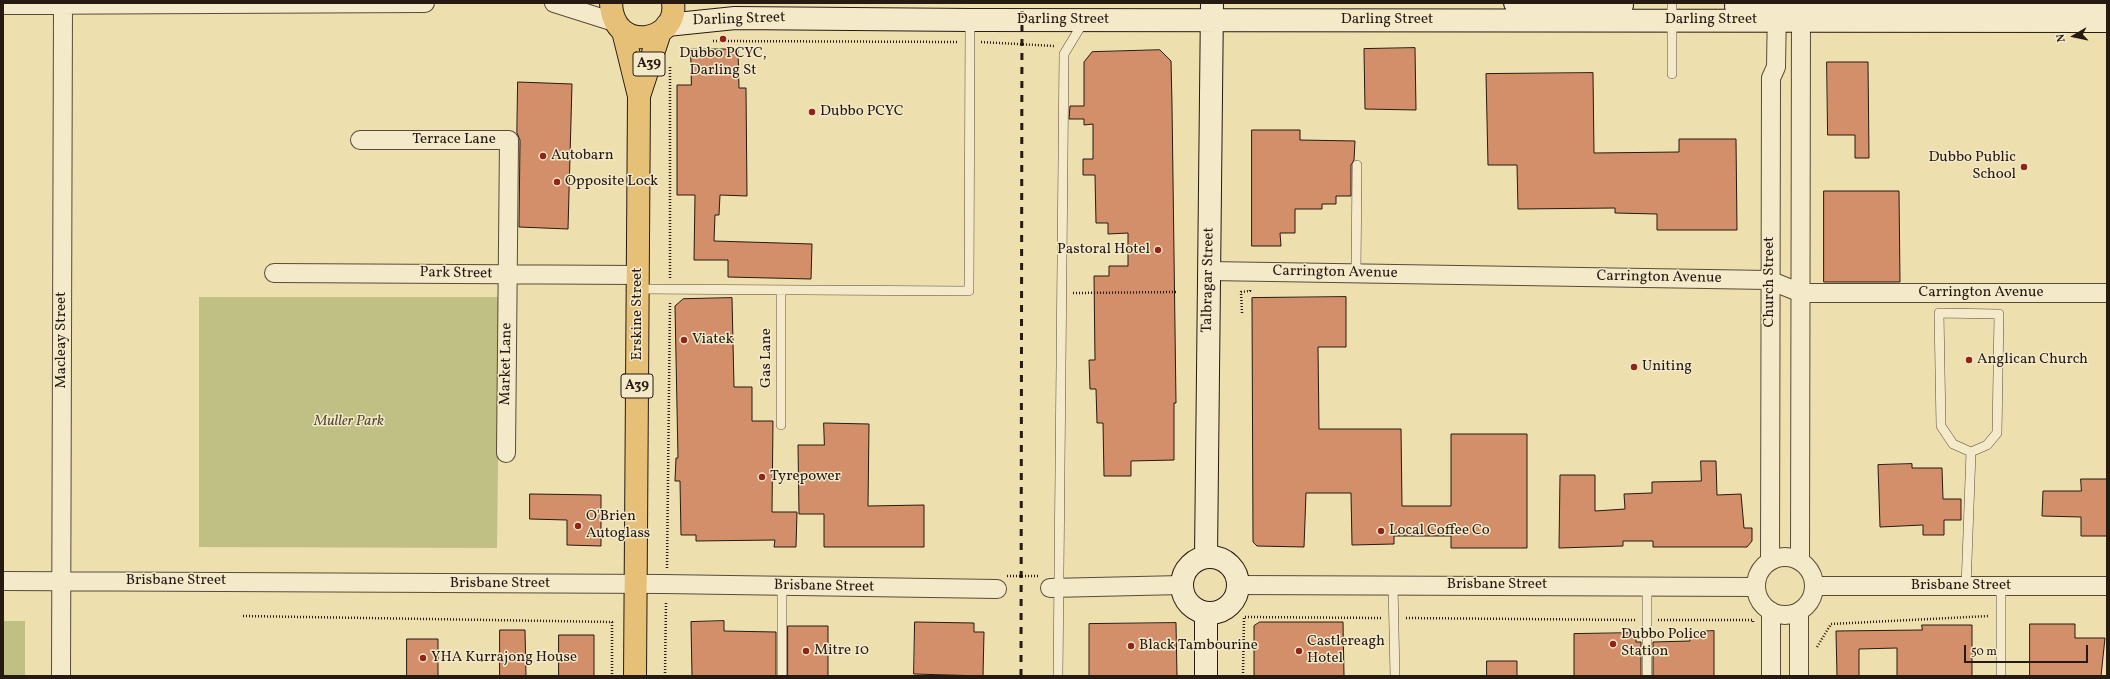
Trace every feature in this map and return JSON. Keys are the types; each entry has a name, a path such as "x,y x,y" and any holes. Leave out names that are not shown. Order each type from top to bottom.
{"highway":[{"name":"A39","path":"616,19 632,36 642,38 651,36 664,28 672,16 673,3"},
{"name":"Erskine Street","path":"616,19 639,96 635,676"},
{"name":"Erskine Street","path":"639,96 664,28"}],"street":[{"path":"3,5 424,3"},
{"path":"554,3 616,19"},
{"name":"Darling Street","path":"1515,3 1672,13"},
{"name":"Macleay Street","path":"61,676 63,4"},
{"name":"Darling Street","path":"664,28 735,18 1085,20 1212,11 1672,13 2065,10 2107,4"},
{"name":"Darling Street","path":"2065,10 2107,21"},
{"name":"Talbragar Street","path":"1206,557 1212,11"},
{"name":"Church Street","path":"1770,561 1769,280 1771,78 1776,67 1777,12"},
{"name":"Church Street","path":"1800,560 1801,12"},
{"name":"Terrace Lane","path":"360,140 509,140 508,275"},
{"name":"Carrington Avenue","path":"1209,271 1769,280 1801,293 2107,293"},
{"name":"Park Street","path":"274,272 508,275 638,282"},
{"name":"Market Lane","path":"506,453 508,275"},
{"path":"1206,557 1214,557 1228,564 1237,577 1238,585 1232,603 1225,609 1206,613 1192,606 1186,601 1182,585 1182,578 1189,567 1200,559 1206,557"},
{"path":"1785,557 1800,560 1810,571 1814,586 1810,601 1799,612 1790,615 1780,615 1763,605 1758,596 1756,587 1762,568 1770,561 1785,557"},
{"name":"Brisbane Street","path":"3,581 61,580 667,584 782,587 997,589"},
{"path":"1054,587 1182,585"},
{"name":"Brisbane Street","path":"1238,585 1756,587"},
{"name":"Brisbane Street","path":"1814,586 2107,586"},
{"path":"1771,611 1771,676"},
{"path":"1799,612 1799,676"},
{"path":"1206,613 1206,676"}],"lane":[{"path":"1672,13 1672,74"},
{"path":"638,282 670,289 969,291 970,20"},
{"path":"1058,676 1054,587 1062,293 1064,54 1085,20"},
{"path":"1356,273 1357,165"},
{"name":"Gas Lane","path":"781,290 781,425"},
{"path":"1939,313 1999,314 1997,433 1987,445 1971,452 1953,444 1941,426 1939,313"},
{"path":"1966,587 1971,452"},
{"path":"1393,585 1395,676"},
{"path":"1647,586 1647,676"},
{"path":"2001,586 2001,676"},
{"path":"782,587 782,676"}],"path":[{"path":"705,41 970,42 1041,46 1069,45"},
{"path":"665,676 669,530 670,63"},
{"path":"1242,313 1242,292 1250,291 1250,282"},
{"path":"1062,293 1178,292"},
{"path":"997,589 1002,589 1002,576 1037,575 1054,587"},
{"path":"243,616 612,622 612,676"},
{"path":"1817,655 1816,648 1831,624 2001,616"},
{"path":"1243,676 1244,617 1753,620 1753,627"}],"green space":[{"name":"Muller Park","path":"199,297 500,297 497,548 199,547"},
{"path":"3,621 25,621 25,676 3,676"}],"building":[{"path":"1415,48 1416,110 1365,109 1364,49"},
{"path":"691,49 738,49 739,88 746,88 747,196 720,195 719,215 715,215 714,241 812,244 811,279 728,277 728,260 694,260 695,195 677,195 677,85 691,85"},
{"path":"1160,50 1171,61 1176,403 1174,403 1174,460 1131,461 1131,476 1104,476 1103,423 1097,423 1096,389 1090,389 1089,360 1095,360 1094,276 1109,276 1109,266 1128,266 1128,233 1108,234 1108,223 1096,223 1095,175 1083,175 1083,159 1093,159 1093,124 1084,125 1084,119 1069,119 1070,106 1084,106 1084,62 1092,52"},
{"path":"1827,62 1868,62 1869,158 1855,158 1855,135 1828,135"},
{"path":"1593,73 1594,153 1679,152 1679,139 1736,139 1737,230 1657,230 1657,214 1615,213 1615,208 1518,209 1517,165 1488,165 1486,74"},
{"name":"Autobarn","path":"518,82 572,84 568,229 519,227 520,140 517,133"},
{"path":"1252,130 1300,130 1300,140 1355,141 1354,160 1351,165 1351,196 1336,196 1336,204 1322,204 1322,209 1295,209 1295,233 1280,233 1281,246 1252,246"},
{"path":"1824,191 1899,191 1900,282 1824,282"},
{"path":"1346,297 1346,347 1318,347 1319,429 1401,429 1402,506 1451,506 1451,434 1527,434 1527,548 1451,548 1451,536 1394,536 1394,544 1352,545 1351,493 1306,493 1304,547 1257,546 1253,542 1252,298"},
{"path":"732,298 734,387 752,387 752,421 773,421 772,512 797,512 796,547 774,547 775,540 696,541 696,535 681,535 680,481 675,481 676,458 678,458 675,306 683,299"},
{"path":"824,423 869,424 868,506 924,505 924,547 824,547 824,514 799,514 798,445 824,445"},
{"path":"1701,461 1716,461 1717,495 1741,494 1744,528 1752,528 1752,541 1747,547 1653,547 1653,541 1623,541 1623,546 1559,548 1560,475 1595,475 1595,511 1625,509 1624,494 1652,493 1652,482 1701,481"},
{"path":"1912,464 1912,468 1942,468 1943,499 1961,499 1961,520 1944,520 1944,535 1923,535 1923,525 1880,527 1878,465"},
{"path":"2081,479 2107,479 2107,536 2081,536 2081,517 2042,516 2043,491 2081,491"},
{"path":"530,494 601,495 601,546 567,545 567,520 530,519"},
{"path":"724,621 724,631 776,632 776,676 692,676 691,622"},
{"path":"915,622 974,623 974,632 984,632 983,676 914,674"},
{"name":"Castlereagh Hotel","path":"1260,622 1343,622 1344,676 1254,676 1254,626"},
{"path":"1176,623 1177,676 1089,676 1089,624"},
{"path":"2030,624 2075,624 2075,638 2105,638 2101,676 2030,676"},
{"path":"1922,625 1972,625 1972,676 1897,676 1897,648 1859,649 1859,676 1837,676 1836,631 1922,630"},
{"name":"Mitre 10","path":"788,626 828,626 828,676 788,676"},
{"path":"500,630 525,630 526,676 500,676"},
{"path":"1714,631 1714,676 1653,676 1653,642 1690,641 1689,632"},
{"path":"1636,633 1636,642 1641,642 1641,676 1574,676 1574,634"},
{"path":"559,635 594,635 594,676 559,676"},
{"name":"YHA Kurrajong House","path":"407,639 438,639 438,676 407,676"},
{"path":"1487,661 1517,661 1517,676 1487,676"}],"railway":[{"path":"1021,676 1022,3"}],"place":[{"name":"Dubbo PCYC, Darling St","path":"723,39"},
{"name":"Dubbo PCYC","path":"812,112"},
{"name":"Autobarn","path":"543,156"},
{"name":"Dubbo Public School","path":"2024,167"},
{"name":"Opposite Lock","path":"557,182"},
{"name":"Pastoral Hotel","path":"1158,250"},
{"name":"Viatek","path":"684,340"},
{"name":"Anglican Church","path":"1969,360"},
{"name":"Uniting","path":"1634,367"},
{"name":"Tyrepower","path":"762,477"},
{"name":"O'Brien Autoglass","path":"578,526"},
{"name":"Local Coffee Co","path":"1381,531"},
{"name":"Dubbo Police Station","path":"1613,644"},
{"name":"Black Tambourine","path":"1131,646"},
{"name":"Mitre 10","path":"806,651"},
{"name":"Castlereagh Hotel","path":"1299,651"},
{"name":"YHA Kurrajong House","path":"423,658"}]}
